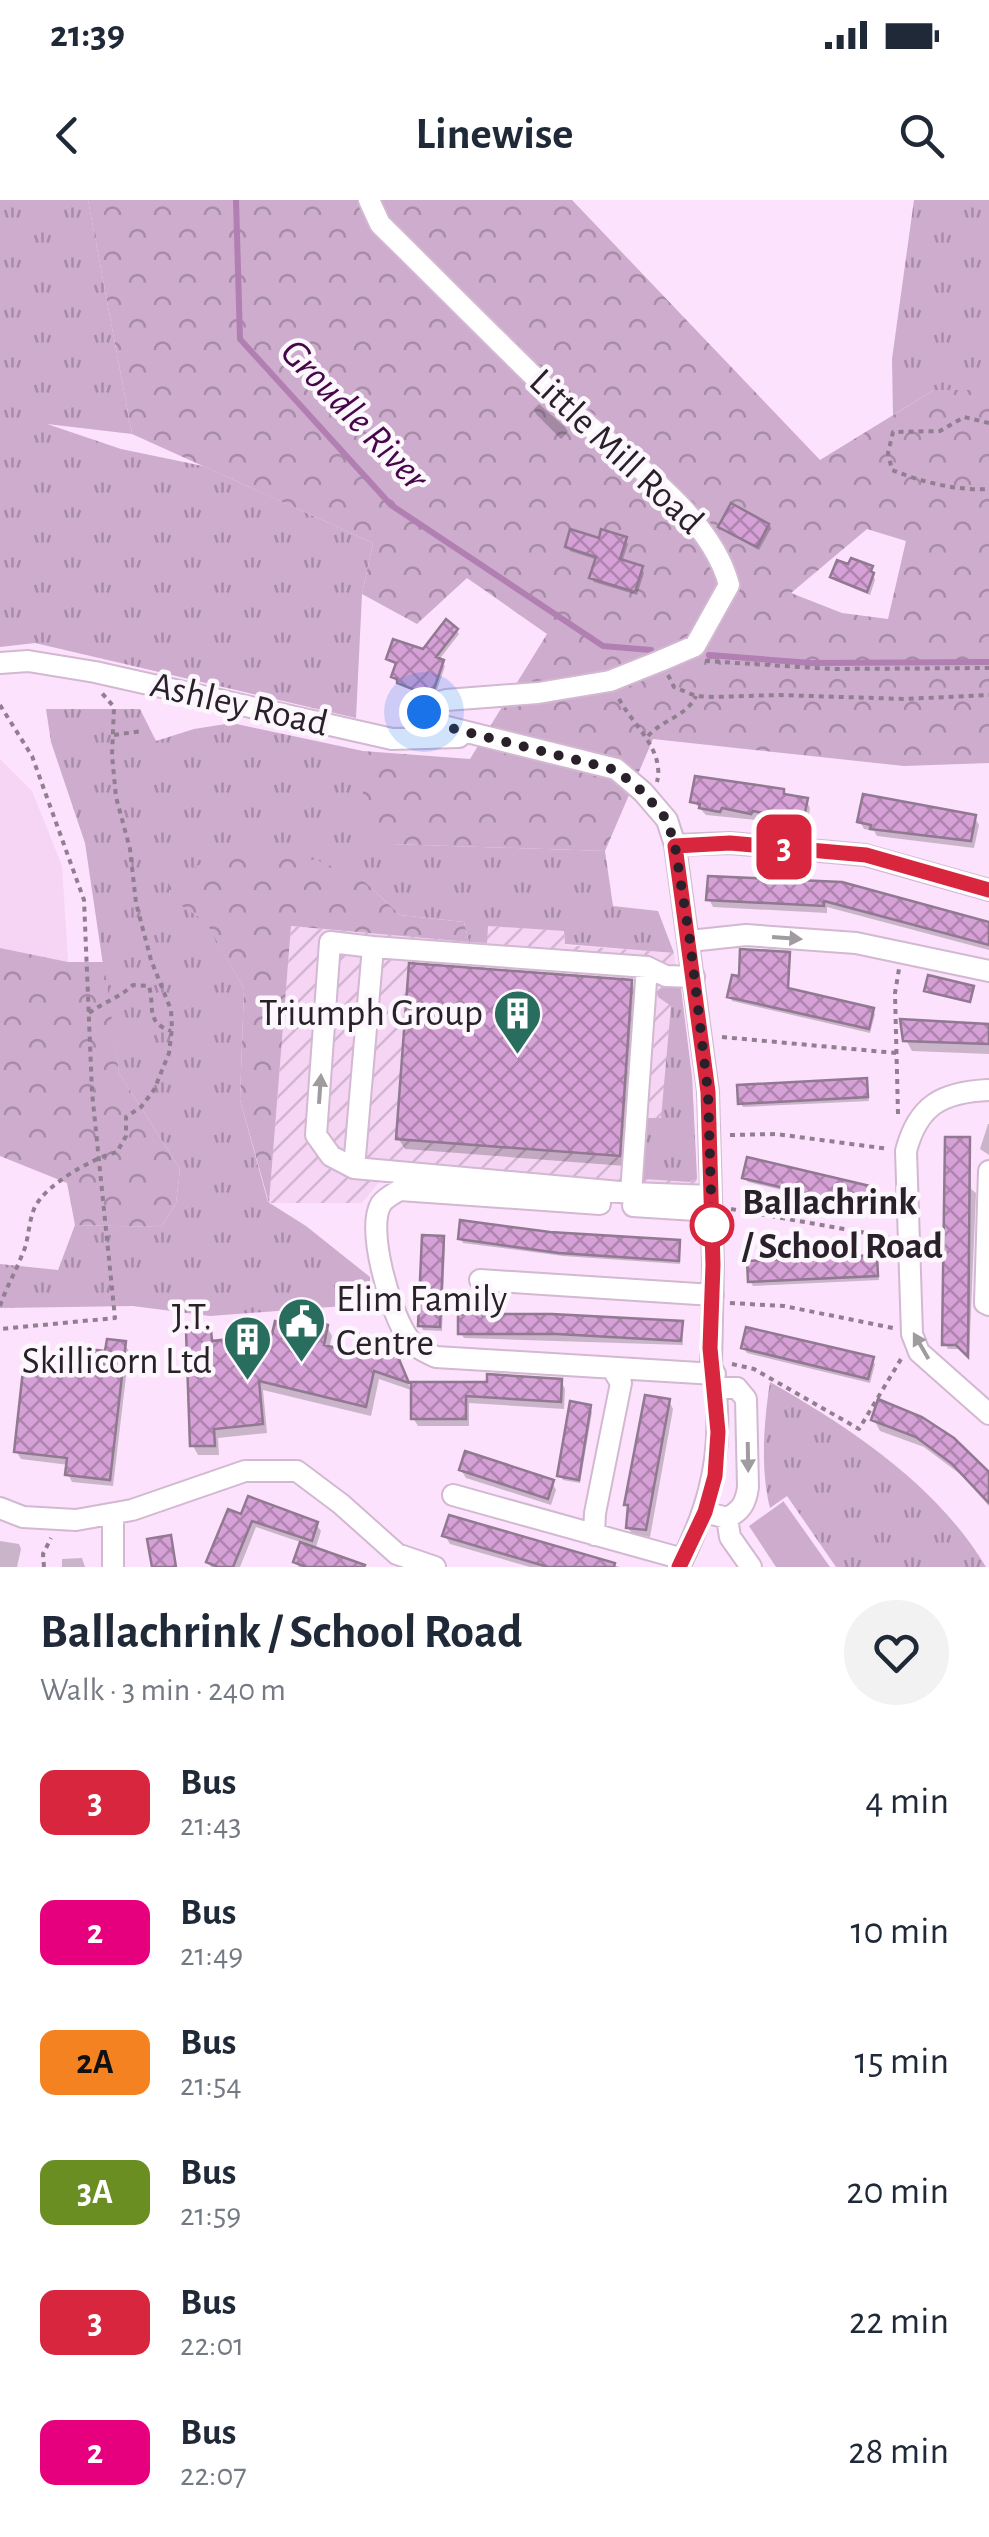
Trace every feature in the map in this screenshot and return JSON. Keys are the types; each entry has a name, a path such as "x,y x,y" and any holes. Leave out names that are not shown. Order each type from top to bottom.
{"street":[{"name":"Little Mill Road","path":"369,200 380,224 552,394 696,521 723,562 729,585 695,646 660,662 610,681 538,693 446,700 426,706 428,719 479,737"},
{"name":"Ashley Road","path":"0,664 28,660 106,674 392,740 479,737"},
{"path":"453,1496 681,1563 705,1512 715,1476 720,1375 710,1348 720,1299 708,1092 690,941 675,846 667,820 643,792 616,770 479,737"},
{"path":"675,846 730,843 866,855 989,890"},
{"path":"690,941 746,934 856,943 989,972"},
{"path":"694,977 666,976 647,967 330,942 316,1134 331,1156 354,1168 630,1193 716,1205"},
{"path":"354,1168 373,947"},
{"path":"630,1193 647,967"},
{"path":"989,1090 962,1091 931,1104 912,1127 906,1152 913,1335 919,1352 989,1414"},
{"path":"989,1171 985,1302 989,1304"},
{"path":"705,1512 727,1518 741,1509 746,1498 746,1399 737,1388 720,1375 436,1357 418,1349 406,1335 392,1306 380,1262 376,1216 382,1200 400,1190 716,1205"},
{"path":"480,1280 720,1299"},
{"path":"594,1535 621,1383 612,1368"},
{"path":"0,1508 23,1517 60,1520 113,1514 245,1470 297,1470 341,1504 392,1560 435,1567"},
{"path":"113,1514 113,1567"},
{"path":"727,1518 730,1536 751,1567"}],"path":[{"path":"989,423 964,418 940,431 893,432 888,453 892,470 907,476 967,490 989,489"},
{"path":"660,662 674,687 696,696 905,699 989,695"},
{"path":"695,662 832,669 989,668"},
{"path":"0,1306 26,1246 35,1208 42,1197 72,1173 98,1157 117,1152 126,1136 126,1116 154,1090 172,1031 171,1010 151,960 136,902 130,849 116,797 113,702 103,698 100,690 106,674"},
{"path":"610,681 630,720 647,738 659,776"},
{"path":"647,738 656,727 690,709 696,696"},
{"path":"0,706 32,756 84,900 98,1157 115,1318 0,1329"},
{"path":"114,735 142,732"},
{"path":"725,1135 776,1134 906,1152 898,1110 896,1054 895,993 902,952"},
{"path":"88,1014 120,998 134,985 149,986 155,1022 172,1031"},
{"path":"715,1037 896,1054"},
{"path":"716,1205 908,1241"},
{"path":"720,1299 784,1306 913,1335 859,1429 754,1369 720,1375"},
{"path":"44,1567 45,1545 60,1520"}],"shaded area":[{"path":"0,759 32,791 62,866 68,962 0,948"},
{"path":"291,926 486,943 487,926 564,931 565,945 674,953 692,1077 698,1204 380,1181 362,1203 269,1203"}],"green space":[{"path":"0,200 88,200 132,434 47,424 121,449 203,466 373,543 362,594 356,718 35,643 0,647"},
{"path":"88,200 572,200 820,460 934,390 989,390 989,763 904,766 653,739 605,851 392,844 371,838 363,821 363,751 470,759 547,634 467,578 417,624 362,594 373,543 132,434","holes":["867,529 906,541 888,619 842,613 791,593"]},
{"path":"914,200 989,200 989,390 934,390 893,415 892,359"},
{"path":"46,709 140,709 156,741 232,723 363,751 363,821 392,844 605,851 613,906 658,911 674,953 565,944 564,931 488,926 487,943 469,942 464,922 400,915 363,880 169,883 170,897 206,921 244,989 240,1100 268,1202 306,1226 370,1277 370,1304 210,1316 133,1306 0,1308 0,1264 58,1270 75,1225 161,1227 176,1203 180,1169 119,1073 85,843 51,742"},
{"path":"216,855 317,860 363,880 400,915 464,922 469,942 291,926 269,1203 240,1100 244,989 206,922 170,898 168,883"},
{"path":"0,948 68,962 104,962 119,1073 180,1169 176,1203 161,1227 75,1225 67,1183 0,1156"},
{"path":"681,988 692,1077 697,1178 690,1182 644,1179 640,1174 644,1118 661,1118 671,1006 658,997 657,992"},
{"path":"770,1382 861,1439 917,1484 966,1537 986,1567 836,1567 787,1496 770,1508 764,1445"},
{"path":"784,1501 830,1567 776,1567 749,1526"}],"building":[{"path":"731,503 769,524 757,547 718,527"},
{"path":"570,529 599,538 601,529 627,537 620,559 643,566 635,592 589,578 596,557 565,547"},
{"path":"851,558 873,566 867,592 830,577 837,560 848,564"},
{"path":"446,619 458,629 436,657 444,660 434,689 424,689 422,693 397,683 391,677 396,663 386,659 393,639 423,649"},
{"path":"695,776 784,789 784,794 808,798 803,822 788,819 786,823 774,820 773,815 753,811 751,814 699,808 700,804 690,802"},
{"path":"863,794 976,815 971,841 870,829 871,825 857,822"},
{"path":"708,876 842,882 989,922 989,945 824,901 824,906 706,900"},
{"path":"740,949 790,952 788,988 874,1008 869,1029 727,997 732,975 739,976"},
{"name":"Triumph Group","path":"409,963 632,980 620,1156 396,1139"},
{"path":"928,975 974,986 970,1002 924,991"},
{"path":"900,1019 989,1024 989,1044 903,1041"},
{"path":"867,1078 868,1097 738,1104 737,1085"},
{"path":"945,1137 970,1137 968,1357 956,1345 942,1345"},
{"path":"747,1157 874,1187 869,1208 742,1178"},
{"path":"460,1220 550,1232 680,1240 679,1261 559,1253 458,1239"},
{"path":"422,1235 444,1236 440,1327 418,1326"},
{"path":"877,1255 878,1276 748,1282 747,1261"},
{"path":"458,1314 683,1321 681,1341 557,1334 458,1334"},
{"path":"305,1319 328,1325 324,1345 354,1352 359,1334 396,1352 409,1383 374,1371 366,1407 259,1381 263,1424 214,1429 215,1446 190,1446 186,1331 211,1330 212,1341 272,1334 275,1321 303,1327"},
{"path":"746,1327 874,1357 868,1379 741,1348"},
{"path":"107,1339 126,1341 110,1480 65,1475 67,1458 14,1452 23,1370 45,1372 46,1364 78,1367 80,1348 105,1351"},
{"path":"487,1374 562,1379 561,1402 466,1396 466,1419 411,1419 411,1382 487,1382"},
{"path":"645,1395 670,1399 646,1530 626,1528 628,1505 624,1505"},
{"path":"878,1399 922,1417 954,1438 989,1472 989,1503 951,1463 916,1437 871,1420"},
{"path":"570,1401 591,1405 579,1480 557,1476"},
{"path":"465,1451 554,1480 548,1499 459,1470"},
{"path":"248,1496 318,1522 312,1541 252,1521 233,1567 206,1562 228,1509 241,1514"},
{"path":"449,1515 615,1563 614,1567 548,1567 442,1536"},
{"path":"171,1535 176,1567 152,1567 147,1539"},
{"path":"300,1542 365,1565 306,1567 293,1562"}],"waterway":[{"name":"Groudle River","path":"236,200 240,339 391,505 603,646 651,650"},
{"name":"Groudle River","path":"709,655 811,663 989,662"}],"bus line":[{"name":"3","path":"679,1567 705,1512 715,1476 718,1432 710,1348 713,1265 708,1092 675,846 730,843 866,855 989,890"}],"place":[{"name":"Triumph Group","path":"518,1056"},
{"name":"Ballachrink / School Road","path":"712,1225"},
{"name":"Elim Family Centre","path":"301,1364"},
{"name":"J.T. Skillicorn Ltd","path":"247,1382"}],"route":[{"path":"424,712 439,725 616,770 643,792 667,820 675,846 690,941 708,1092 712,1225"}]}
